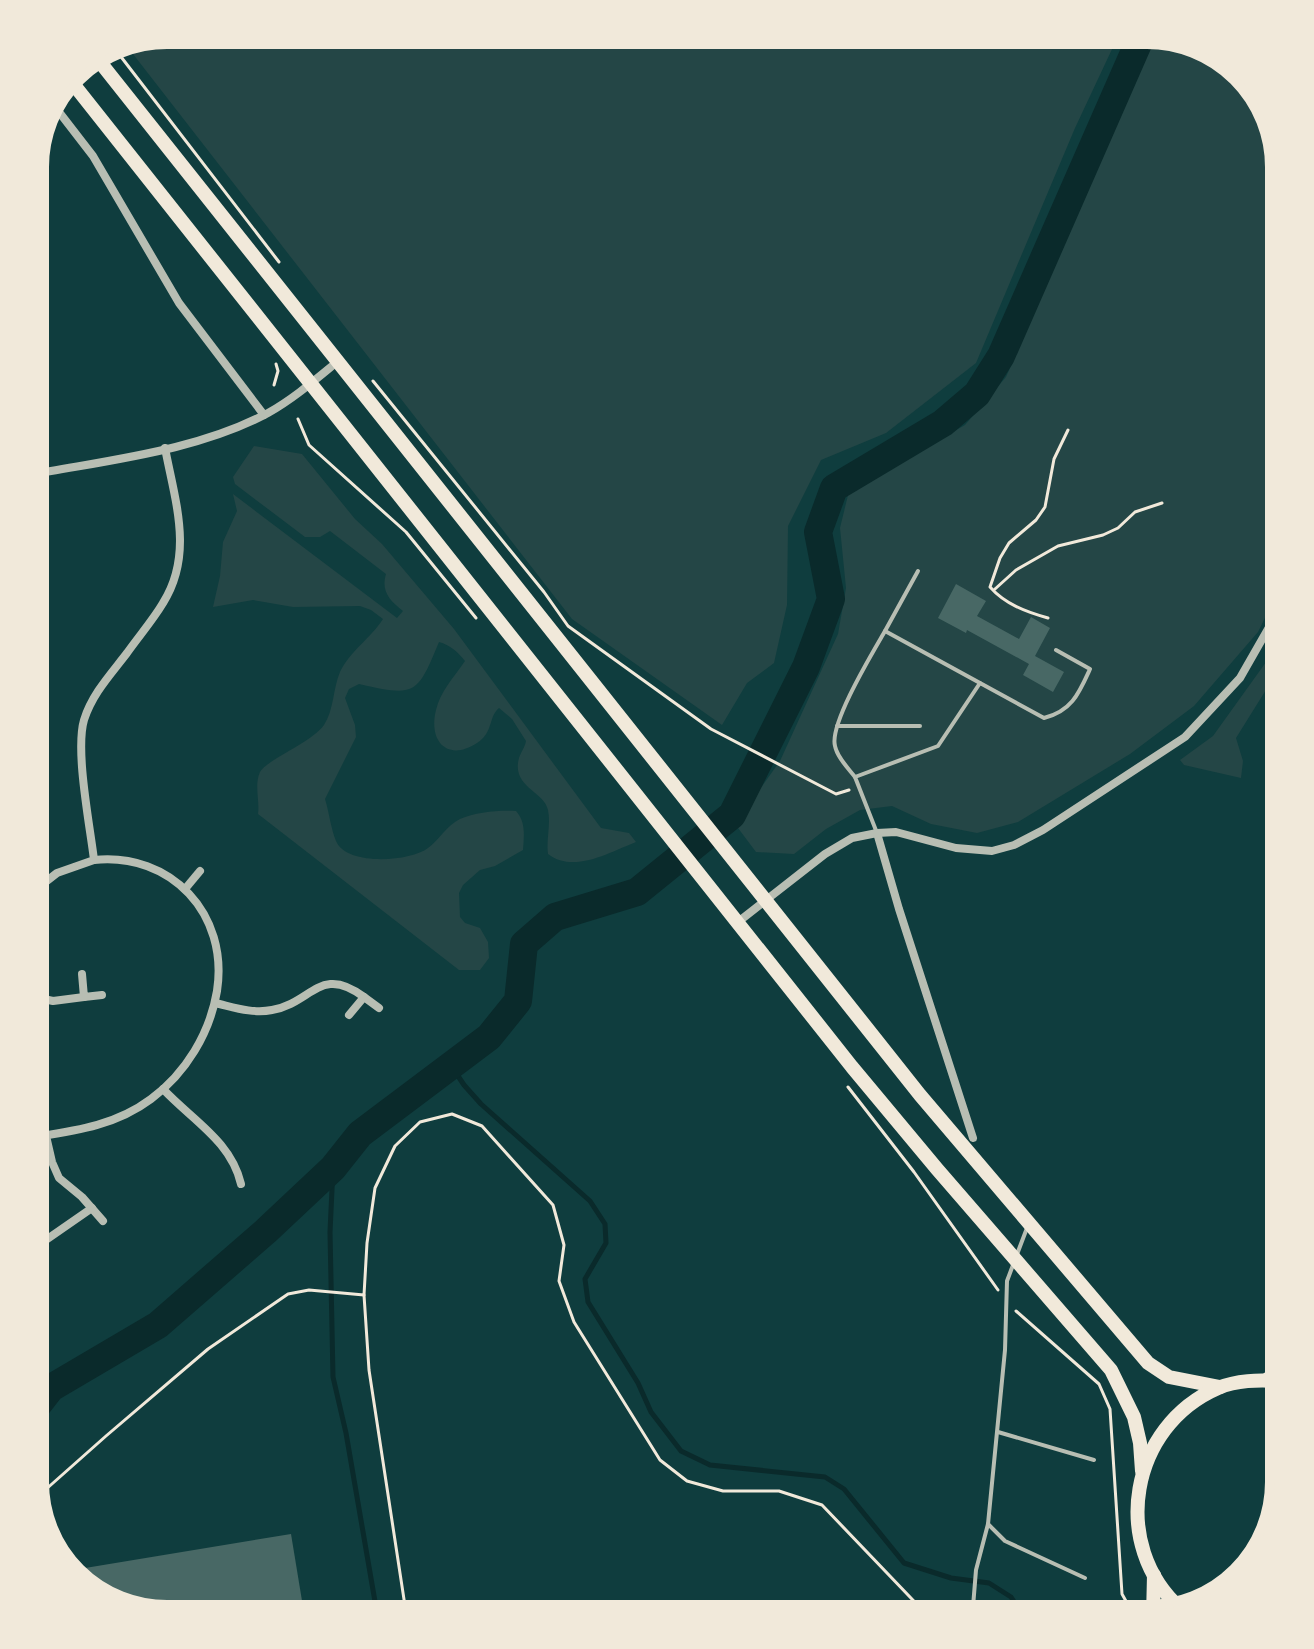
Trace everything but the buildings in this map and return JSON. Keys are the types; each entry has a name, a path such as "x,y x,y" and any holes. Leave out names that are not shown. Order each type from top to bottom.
{"main road":[{"path":"101,63 764,900 1028,1225 1148,1363 1169,1377 1220,1387"},
{"path":"75,86 852,1067 1111,1370 1134,1417 1140,1443 1142,1471 1137,1515 1142,1545 1154,1575 1173,1602"},
{"path":"1142,1471 1157,1440 1178,1415 1199,1398 1220,1387 1247,1381 1270,1381"},
{"path":"1153,1605 1154,1575"}],"street":[{"path":"58,111 93,156 179,303 264,415"},
{"path":"44,472 165,448 212,435 264,415 337,362"},
{"path":"94,860 81,745 84,719 98,690 163,604 181,556 181,535 165,448"},
{"path":"738,922 825,854 852,838 896,832 956,848 992,851 1014,845 1043,830 1185,737 1240,678 1270,626"},
{"path":"877,833 973,1138"},
{"path":"44,883 57,873 94,860 127,859 144,863 160,870 185,889 206,920 213,937 218,968 215,1003 200,1042 187,1062 163,1089 111,1122 46,1136 59,1178 103,1221"},
{"path":"185,889 200,871"},
{"path":"82,974 84,997"},
{"path":"215,1003 248,1011 271,1010 290,1004 313,989 332,982 347,985 379,1008"},
{"path":"44,999 53,1001 102,995"},
{"path":"349,1015 364,997"},
{"path":"163,1089 216,1138 236,1165 241,1184"},
{"path":"44,1241 92,1208"}],"lane":[{"path":"877,833 855,777 835,746 837,726 918,571"},
{"path":"885,631 1044,718 1067,709 1075,700 1090,669 1056,650"},
{"path":"855,777 928,753 938,746 980,683"},
{"path":"837,726 920,726"},
{"path":"974,1605 976,1570 988,1524 998,1432 1007,1281 1028,1225"},
{"path":"998,1432 1094,1460"},
{"path":"988,1524 1005,1541 1085,1578"}],"path":[{"path":"119,54 283,267"},
{"path":"274,385 278,371 275,360"},
{"path":"369,375 568,626 711,729 836,794 858,786"},
{"path":"298,419 309,445 406,532 484,628"},
{"path":"1048,618 1011,604 990,587 1009,543 1036,520 1045,507 1054,459 1068,430"},
{"path":"995,589 1016,570 1058,546 1072,540 1091,540 1118,528 1135,512 1162,503"},
{"path":"840,1076 933,1197 1006,1302 1099,1384 1110,1409 1122,1594 1128,1605"},
{"path":"405,1605 369,1370 364,1295 367,1243 375,1188 395,1146 420,1122 452,1114 482,1126 553,1205 564,1245 559,1281 574,1322 660,1460 687,1481 723,1491 779,1491 822,1505 918,1605"},
{"path":"45,1490 208,1349 288,1294 309,1290 364,1295"}],"shaded area":[{"path":"167,44 1114,44 1075,128 976,363 886,433 821,460 788,526 787,605 774,663 747,683 722,725 572,619 130,50"},
{"path":"1152,44 1171,46 1209,60 1228,74 1249,98 1266,135 1269,151 1270,608 1258,632 1194,706 1130,754 1018,822 977,833 931,824 892,806 860,810 826,829 794,854 756,852 735,824 780,761 838,634 846,588 840,528 849,491 965,425 1006,377"},
{"path":"254,446 302,454 355,519 382,544 454,629 601,828 629,833 636,842 580,862 558,860 548,854 548,810 541,798 524,782 518,768 526,741 512,719 499,708 486,734 477,743 457,750 443,746 435,731 436,710 444,691 465,661 447,645 439,642 425,673 412,688 392,690 359,684 349,689 345,698 356,737 325,799 334,836 342,849 365,858 394,859 428,848 451,825 466,817 516,811 521,820 523,850 495,866 480,870 463,885 459,893 460,917 465,923 480,928 488,942 489,958 480,970 459,970 258,814 257,782 260,772 324,725 340,672 383,619 360,606 293,607 253,600 213,607 223,542 237,511 233,494 397,618 403,611 387,595 386,574 330,531 320,537 305,537 235,484 233,477"},
{"path":"1270,657 1270,683 1236,738 1243,761 1241,778 1184,765 1180,760 1213,736"}],"waterway":[{"path":"44,1397 51,1388 158,1325 333,1168 360,1134 489,1037 518,1001 524,944 555,917 637,892 732,815 806,667 831,599 818,532 834,488 943,423 977,394 1001,356 1138,44"},
{"path":"452,1067 481,1104 590,1201 605,1224 606,1243 585,1279 588,1302 638,1383 651,1412 681,1451 710,1465 825,1477 844,1489 904,1563 951,1578 989,1583 1011,1597 1016,1605"},
{"path":"333,1168 330,1232 333,1377 346,1433 376,1605"}]}
